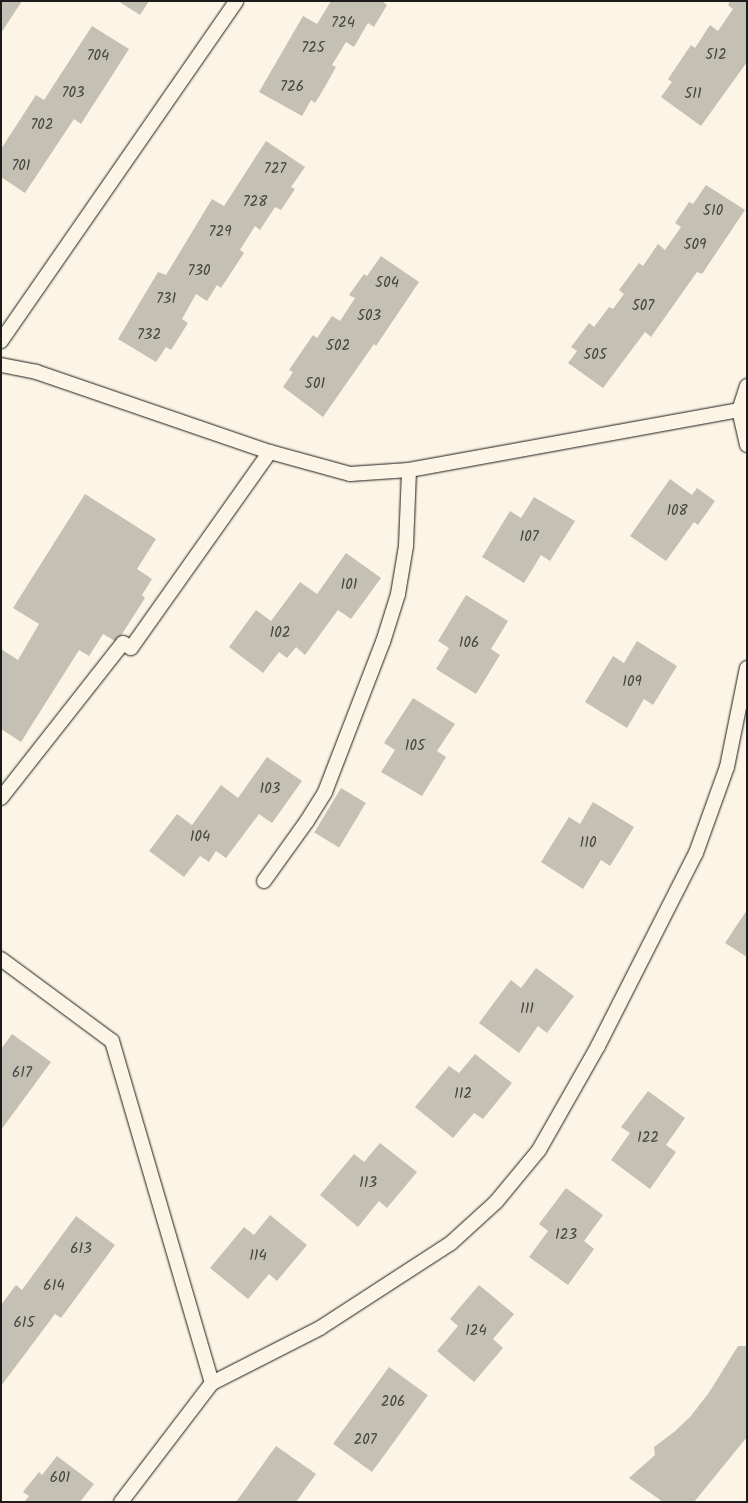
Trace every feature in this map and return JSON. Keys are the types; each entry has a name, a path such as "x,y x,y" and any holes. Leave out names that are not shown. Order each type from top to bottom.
{"lane":[{"path":"1,341 236,1"},
{"path":"1,365 36,372 270,452 350,474 410,470 739,410"},
{"path":"747,386 739,410 747,445"},
{"path":"1,798 123,643 130,648 270,452"},
{"path":"264,881 307,821 325,792 383,642 398,594 406,546 410,470"},
{"path":"121,1502 212,1383 320,1328 451,1243 496,1202 539,1150 598,1046 696,853 727,767 747,668"},
{"path":"1,960 112,1041 212,1383"}],"building":[{"path":"1,1 22,1 1,33"},
{"path":"118,1 149,1 140,15"},
{"path":"331,1 385,1 384,3 387,5 374,27 368,23 354,47 346,42 332,65 336,67 326,85 315,103 311,100 302,116 259,92 303,16 317,24"},
{"path":"730,1 747,1 747,62 701,126 661,97 672,82 668,79 691,45 695,48 710,25 718,31 733,9 728,5"},
{"path":"92,26 129,49 81,124 74,119 25,193 1,177 1,149 36,95 44,100"},
{"path":"266,141 305,167 291,187 295,189 281,210 275,207 260,230 255,226 240,250 244,253 221,288 217,285 207,301 196,294 182,319 188,323 171,350 166,347 156,362 118,339 158,272 166,275 212,199 224,206"},
{"path":"706,185 745,210 702,274 697,272 651,337 645,332 603,388 568,363 577,351 571,347 589,323 594,327 609,307 613,309 624,294 619,290 639,263 643,266 658,244 665,250 681,227 675,223 689,202 693,204"},
{"path":"381,256 419,282 376,346 374,344 323,417 283,387 293,372 289,370 313,335 317,338 332,316 340,321 355,298 349,295 364,274 367,276"},
{"path":"670,479 692,495 697,488 715,501 698,525 694,522 666,561 630,536"},
{"path":"85,494 156,539 137,569 152,579 142,595 145,598 117,642 103,634 89,656 79,650 21,742 1,729 1,649 18,660 39,624 13,608"},
{"path":"534,497 575,521 550,561 541,555 524,583 482,557 510,511 521,518"},
{"path":"346,553 381,578 351,619 338,610 305,655 296,647 287,658 279,652 263,673 229,647 256,610 271,621 300,582 317,594"},
{"path":"466,595 508,621 491,649 500,655 476,694 436,669 449,648 438,641"},
{"path":"637,641 677,666 653,705 644,699 627,728 585,702 613,656 624,663"},
{"path":"413,698 455,724 437,751 446,757 422,796 381,772 395,750 384,743"},
{"path":"267,757 302,781 272,823 259,814 226,858 216,851 209,862 200,856 184,877 149,851 177,814 192,825 221,785 238,798"},
{"path":"341,788 366,803 339,848 314,833"},
{"path":"593,802 634,827 610,866 601,860 583,889 541,862 569,817 580,824"},
{"path":"747,910 747,957 725,943"},
{"path":"536,968 574,996 547,1033 538,1026 519,1053 479,1023 511,980 521,988"},
{"path":"12,1034 51,1062 1,1130 1,1049"},
{"path":"475,1054 512,1083 483,1119 474,1113 453,1138 415,1107 449,1066 459,1073"},
{"path":"648,1091 685,1118 666,1145 676,1152 650,1189 611,1160 630,1133 621,1127"},
{"path":"380,1143 417,1172 387,1208 379,1201 358,1227 320,1195 354,1154 364,1162"},
{"path":"566,1188 603,1215 584,1241 594,1249 568,1285 529,1257 548,1231 539,1224"},
{"path":"270,1215 307,1245 277,1281 269,1274 248,1299 210,1268 244,1227 254,1235"},
{"path":"76,1216 115,1245 61,1318 55,1314 1,1386 1,1305 16,1285 22,1290"},
{"path":"479,1285 514,1314 493,1339 503,1348 474,1382 437,1351 458,1326 450,1319"},
{"path":"738,1346 747,1346 747,1437 694,1502 663,1502 629,1478 655,1455 654,1447 690,1417 708,1394"},
{"path":"389,1367 428,1395 372,1472 333,1444"},
{"path":"276,1446 316,1474 296,1502 236,1502"},
{"path":"57,1456 94,1484 80,1502 24,1502 29,1496 23,1492 39,1472 42,1475"}]}
